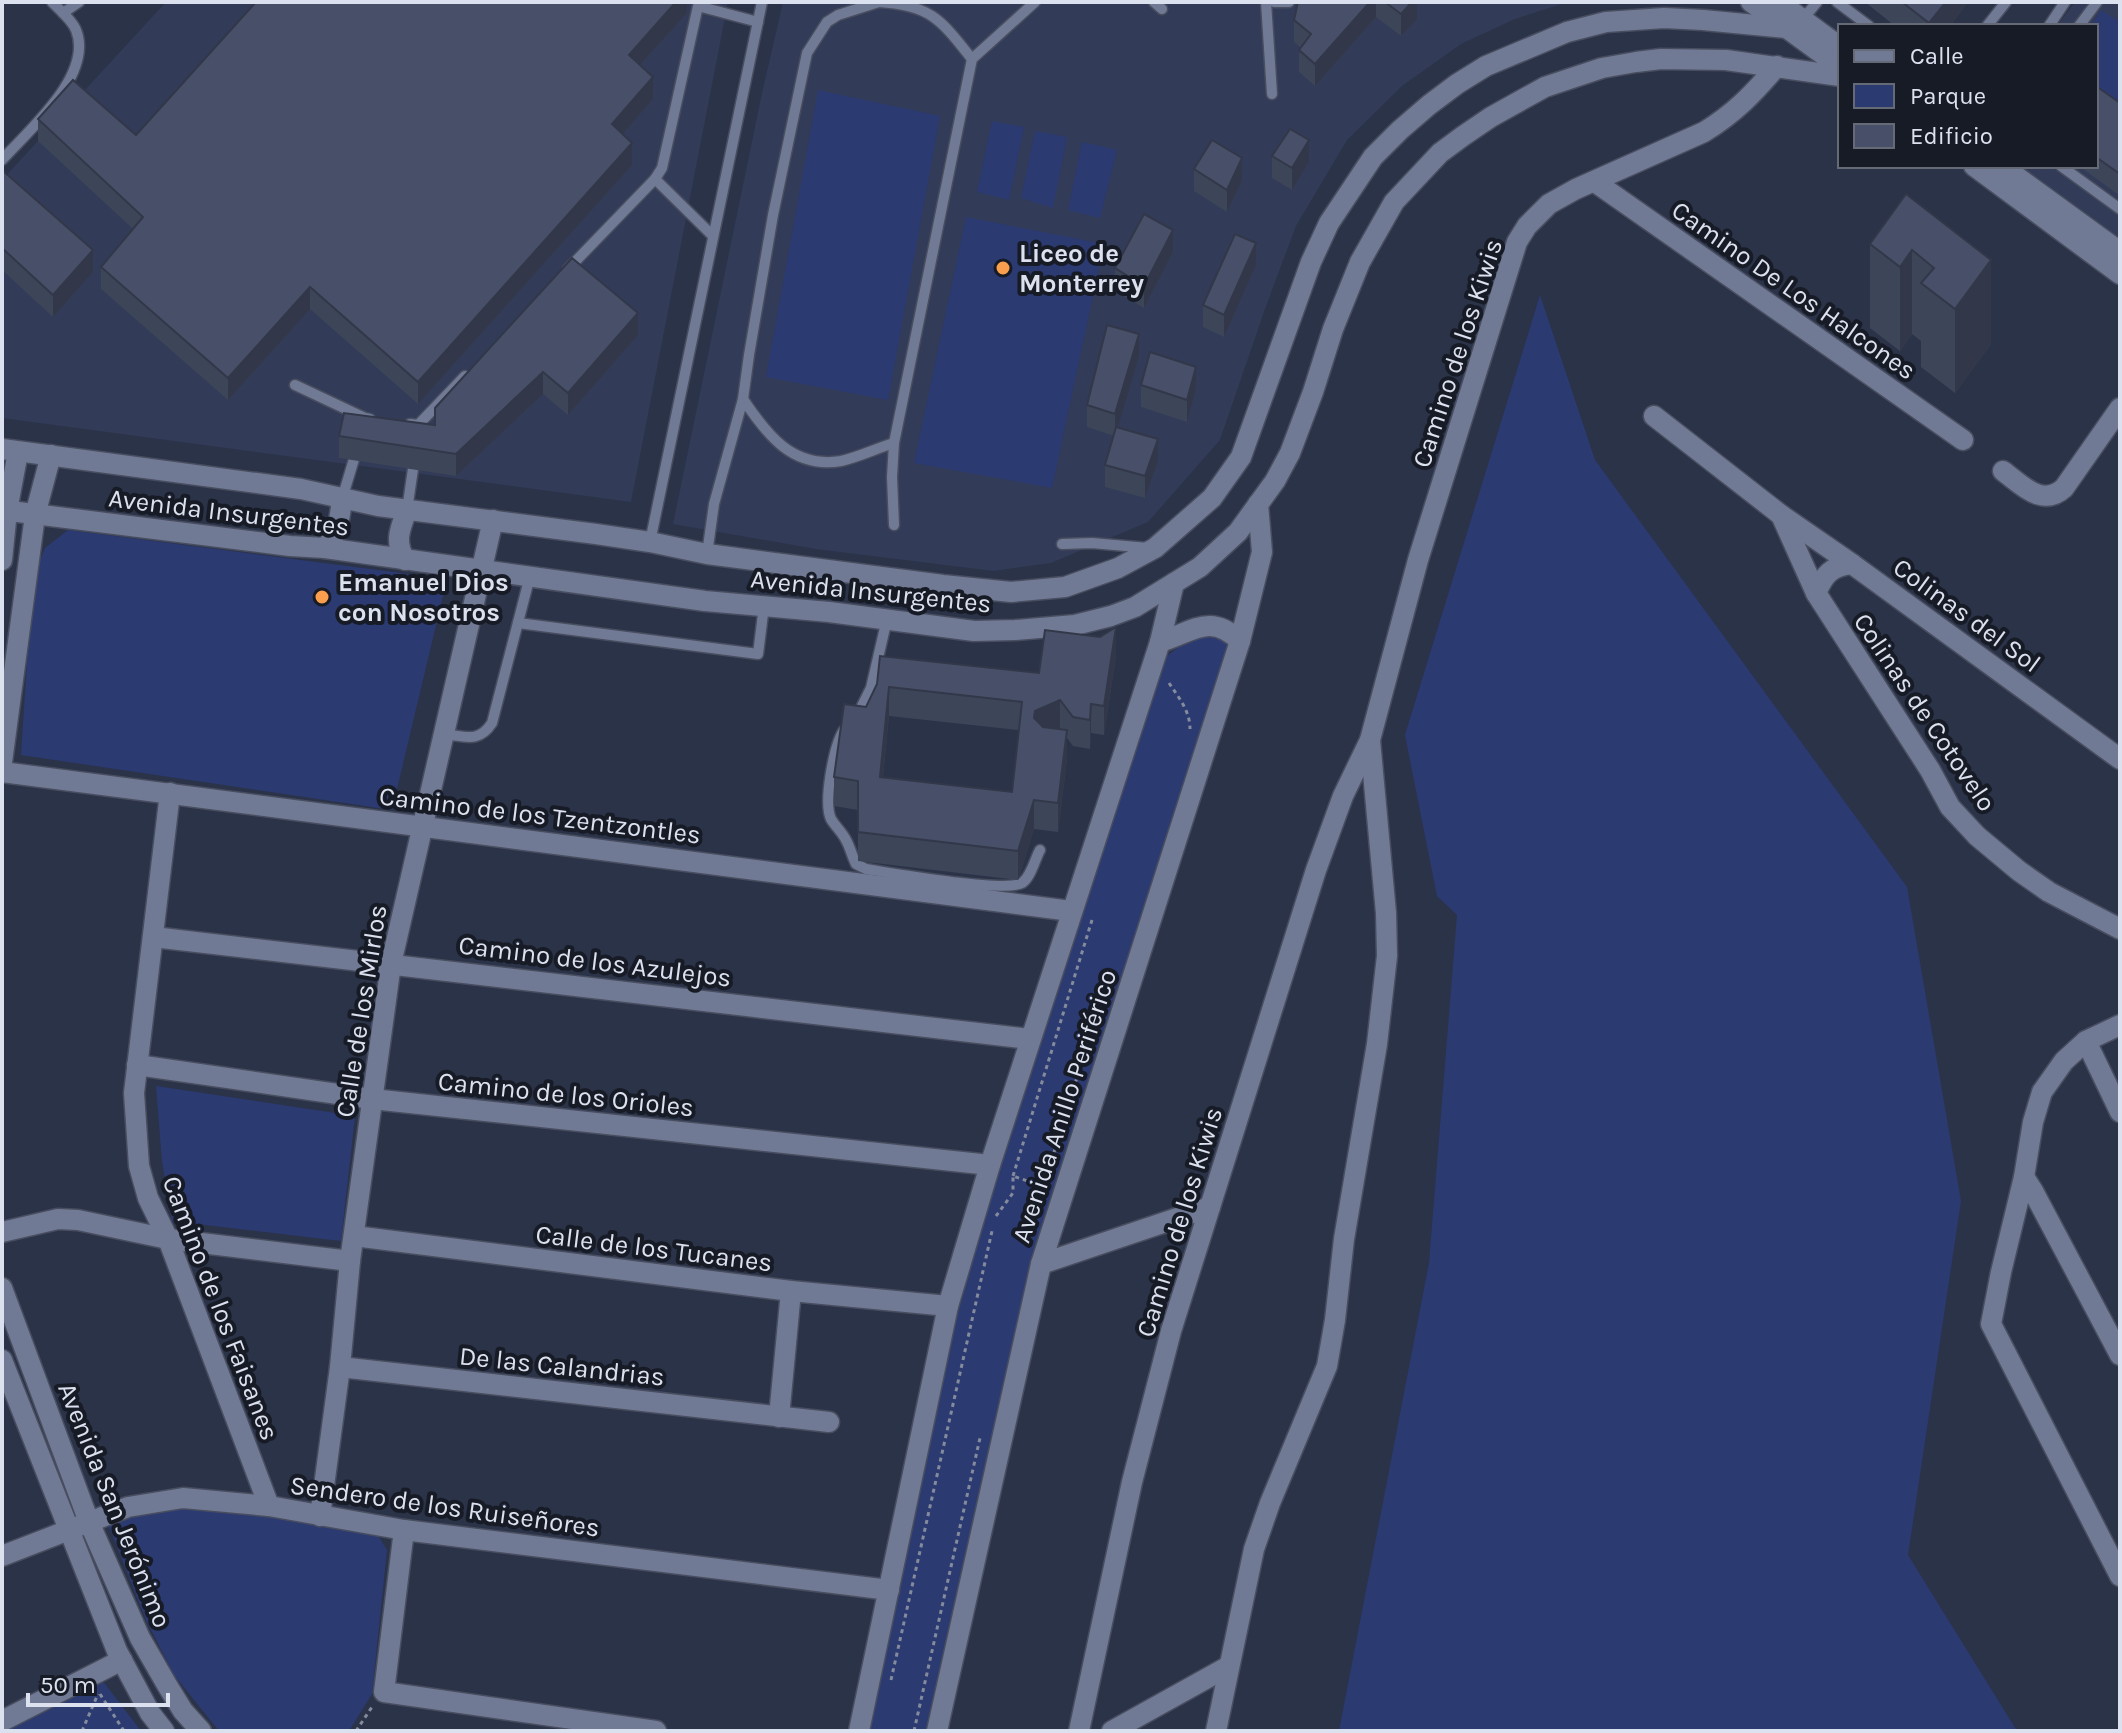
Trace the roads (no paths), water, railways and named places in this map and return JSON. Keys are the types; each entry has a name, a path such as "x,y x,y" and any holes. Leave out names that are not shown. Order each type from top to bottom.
{"street":[{"path":"1606,22 1615,2"},
{"path":"1751,2 1838,46"},
{"path":"1779,2 1795,24 1838,65"},
{"name":"Avenida Insurgentes","path":"10,450 301,489 407,510 650,542 707,554 943,585 1011,592 1065,587 1118,568 1155,548 1212,498 1241,457 1311,262 1329,223 1373,157 1429,105 1486,66 1567,32 1606,22 1664,18 1795,24"},
{"name":"Avenida Insurgentes","path":"5,511 325,548 705,601 974,631 1075,625 1135,607 1200,567 1238,532 1275,481 1290,453 1360,262 1394,202 1440,153 1518,101 1545,87 1602,68 1661,59 1695,58 1838,76"},
{"name":"Camino de los Kiwis","path":"1079,1731 1132,1482 1171,1331 1316,870 1343,796 1370,740 1418,560 1517,242 1527,226 1549,204 1722,121 1744,103 1777,66"},
{"path":"1977,168 2120,274"},
{"path":"2005,168 2120,252"},
{"name":"Camino De Los Halcones","path":"1595,182 1963,440"},
{"path":"2003,471 2031,491 2047,497 2057,494 2120,408"},
{"name":"Colinas del Sol","path":"1654,416 1781,515 2120,759"},
{"path":"2,560 10,450"},
{"path":"2,762 35,515 51,455"},
{"path":"325,548 337,529 342,499"},
{"name":"Avenida Anillo Periférico","path":"937,1731 1041,1264 1240,641 1260,567 1262,552 1258,504"},
{"path":"405,560 397,542 407,510"},
{"name":"Colinas de Cotovelo","path":"1781,515 1816,593 1930,770 1950,807 1994,853 2049,892 2120,929"},
{"name":"Calle de los Mirlos","path":"320,1516 340,1367 350,1261 391,964 493,520"},
{"path":"1816,593 1829,571 1852,564"},
{"name":"Avenida Anillo Periférico","path":"859,1731 948,1306 1030,1039 1160,642 1174,583"},
{"path":"1160,642 1205,625 1222,627 1240,641"},
{"name":"Camino de los Kiwis","path":"1216,1731 1254,1549 1327,1366 1335,1320 1344,1239 1379,1030 1387,956 1370,740"},
{"name":"Camino de los Tzentzontles","path":"2,772 1071,911"},
{"name":"Camino de los Faisanes","path":"170,793 137,1065 134,1104 139,1166 148,1198 168,1239 269,1506"},
{"name":"Camino de los Azulejos","path":"153,937 1030,1039"},
{"path":"2120,1025 2086,1041 2064,1061 2042,1092 1991,1324 2120,1576"},
{"path":"2086,1041 2120,1112"},
{"name":"Camino de los Orioles","path":"137,1065 372,1099 990,1165"},
{"path":"2024,1177 2120,1355"},
{"path":"1041,1264 1210,1207"},
{"path":"2,1232 58,1219 78,1220 168,1239 350,1261"},
{"name":"Calle de los Tucanes","path":"354,1236 791,1291 948,1306"},
{"name":"Avenida San Jerónimo","path":"2,1288 122,1660 150,1713 164,1731"},
{"path":"779,1417 791,1291"},
{"name":"Avenida San Jerónimo","path":"2,1360 79,1526 153,1662 183,1711 201,1731"},
{"name":"De las Calandrias","path":"340,1367 829,1422"},
{"name":"Sendero de los Ruiseñores","path":"2,1556 128,1507 183,1498 269,1506 404,1530 889,1590"},
{"path":"404,1530 384,1692 656,1731"},
{"path":"2,1721 122,1660"},
{"path":"1112,1731 1229,1666"}],"lane":[{"path":"2,160 69,82 74,70 79,42 76,28 52,2"},
{"path":"63,13 79,2"},
{"path":"650,542 762,2"},
{"path":"707,554 714,504 743,399 773,215 807,53 827,22 838,15 879,2 916,7 936,18 972,59"},
{"path":"894,525 894,443 972,59 1035,2"},
{"path":"1266,2 1272,94"},
{"path":"1274,2 1289,2"},
{"path":"1795,24 1817,2"},
{"path":"1837,2 1866,24"},
{"path":"1989,24 2006,2"},
{"path":"2050,24 2065,2"},
{"path":"2080,24 2097,2"},
{"path":"559,279 662,168 698,4 758,22"},
{"path":"2064,168 2120,209"},
{"path":"655,179 713,236"},
{"path":"405,423 418,430 472,368"},
{"path":"295,385 364,423 378,420"},
{"path":"743,399 769,436 802,458 822,462 844,460 894,443"},
{"path":"342,499 354,459"},
{"path":"407,510 413,469"},
{"path":"1062,544 1155,548"},
{"path":"443,734 475,738 486,733 492,723 530,576"},
{"path":"518,623 758,654 764,606"},
{"path":"887,619 871,688 858,714 840,738 828,797 830,818 846,840 856,864 866,869 935,879 1008,886 1022,883 1040,850"}],"place":[{"name":"Liceo de Monterrey","path":"1003,268"},
{"name":"Emanuel Dios con Nosotros","path":"322,597"}]}
